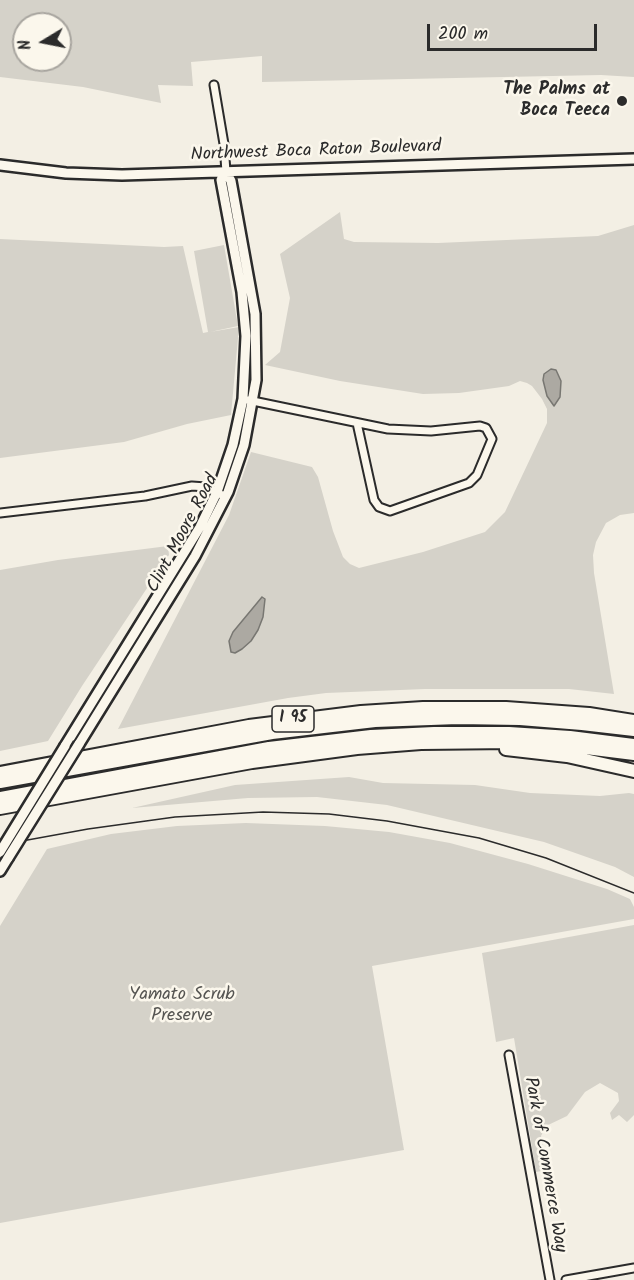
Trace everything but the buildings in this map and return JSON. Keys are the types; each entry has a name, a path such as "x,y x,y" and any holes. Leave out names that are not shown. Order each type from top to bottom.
{"highway":[{"name":"I 95","path":"0,772 269,723 361,711 475,708 589,714 634,721"},
{"path":"589,714 634,715"},
{"path":"0,782 272,733 375,721 458,718 520,719 582,723 634,730"},
{"path":"0,798 269,748 371,736 509,733 570,737 634,745"},
{"name":"I 95","path":"0,808 292,755 378,746 512,742 634,754"},
{"path":"464,743 567,756 634,771"}],"street":[{"name":"Clint Moore Road","path":"4,855 79,744 195,556 244,445 253,401 257,336 253,292 221,180 226,172 224,144 214,85"},
{"name":"Northwest Boca Raton Boulevard","path":"0,165 94,175 634,159"},
{"name":"Clint Moore Road","path":"0,871 4,855 65,746 221,495 243,399 246,336 239,249"},
{"path":"243,399 388,429 424,432 480,426 486,428 492,439 477,475 469,483 390,511 379,507 374,500 357,423"},
{"path":"0,513 145,496 192,486 206,487 221,495"},
{"name":"Park of Commerce Way","path":"509,1054 550,1280"},
{"path":"566,1280 634,1268"}],"green space":[{"path":"0,0 634,0 634,77 601,75 262,82 262,56 191,62 193,86 158,85 161,103 83,87 0,77"},
{"path":"340,212 344,239 354,242 438,243 598,236 634,225 634,513 620,515 606,523 596,542 593,555 614,694 569,689 425,689 326,693 118,729 229,515 251,452 312,467 318,477 343,557 350,564 359,568 423,552 485,532 505,512 547,423 547,409 542,399 532,386 520,381 509,386 459,393 423,394 340,381 265,365 280,352 290,298 280,254"},
{"path":"0,239 183,246 203,333 208,332 194,251 224,245 238,326 210,332 239,327 231,415 187,424 124,442 0,458"},
{"path":"168,546 169,555 48,741 0,751 0,570"},
{"path":"349,777 383,783 475,785 530,793 600,796 634,794 634,877 615,867 544,842 387,805 317,797 248,798 132,808 235,785"},
{"name":"Yamato Scrub Preserve","path":"246,823 325,826 389,832 450,843 607,889 630,899 634,907 634,919 372,966 404,1150 0,1223 0,926 47,849 111,834 177,826"},
{"path":"634,925 634,1115 627,1122 619,1115 612,1120 610,1113 619,1101 618,1093 600,1083 585,1092 567,1116 546,1126 541,1136 547,1170 536,1172 514,1038 496,1042 482,953"}],"shaded area":[{"path":"551,369 556,370 561,381 560,397 554,406 547,396 543,380 544,374"},
{"path":"262,597 265,599 263,617 258,630 242,649 235,653 231,652 229,641 233,632"}],"railway":[{"path":"0,845 88,829 175,817 263,812 329,814 387,821 479,838 546,858 634,893"}],"place":[{"name":"The Palms at Boca Teeca","path":"622,101"}]}
